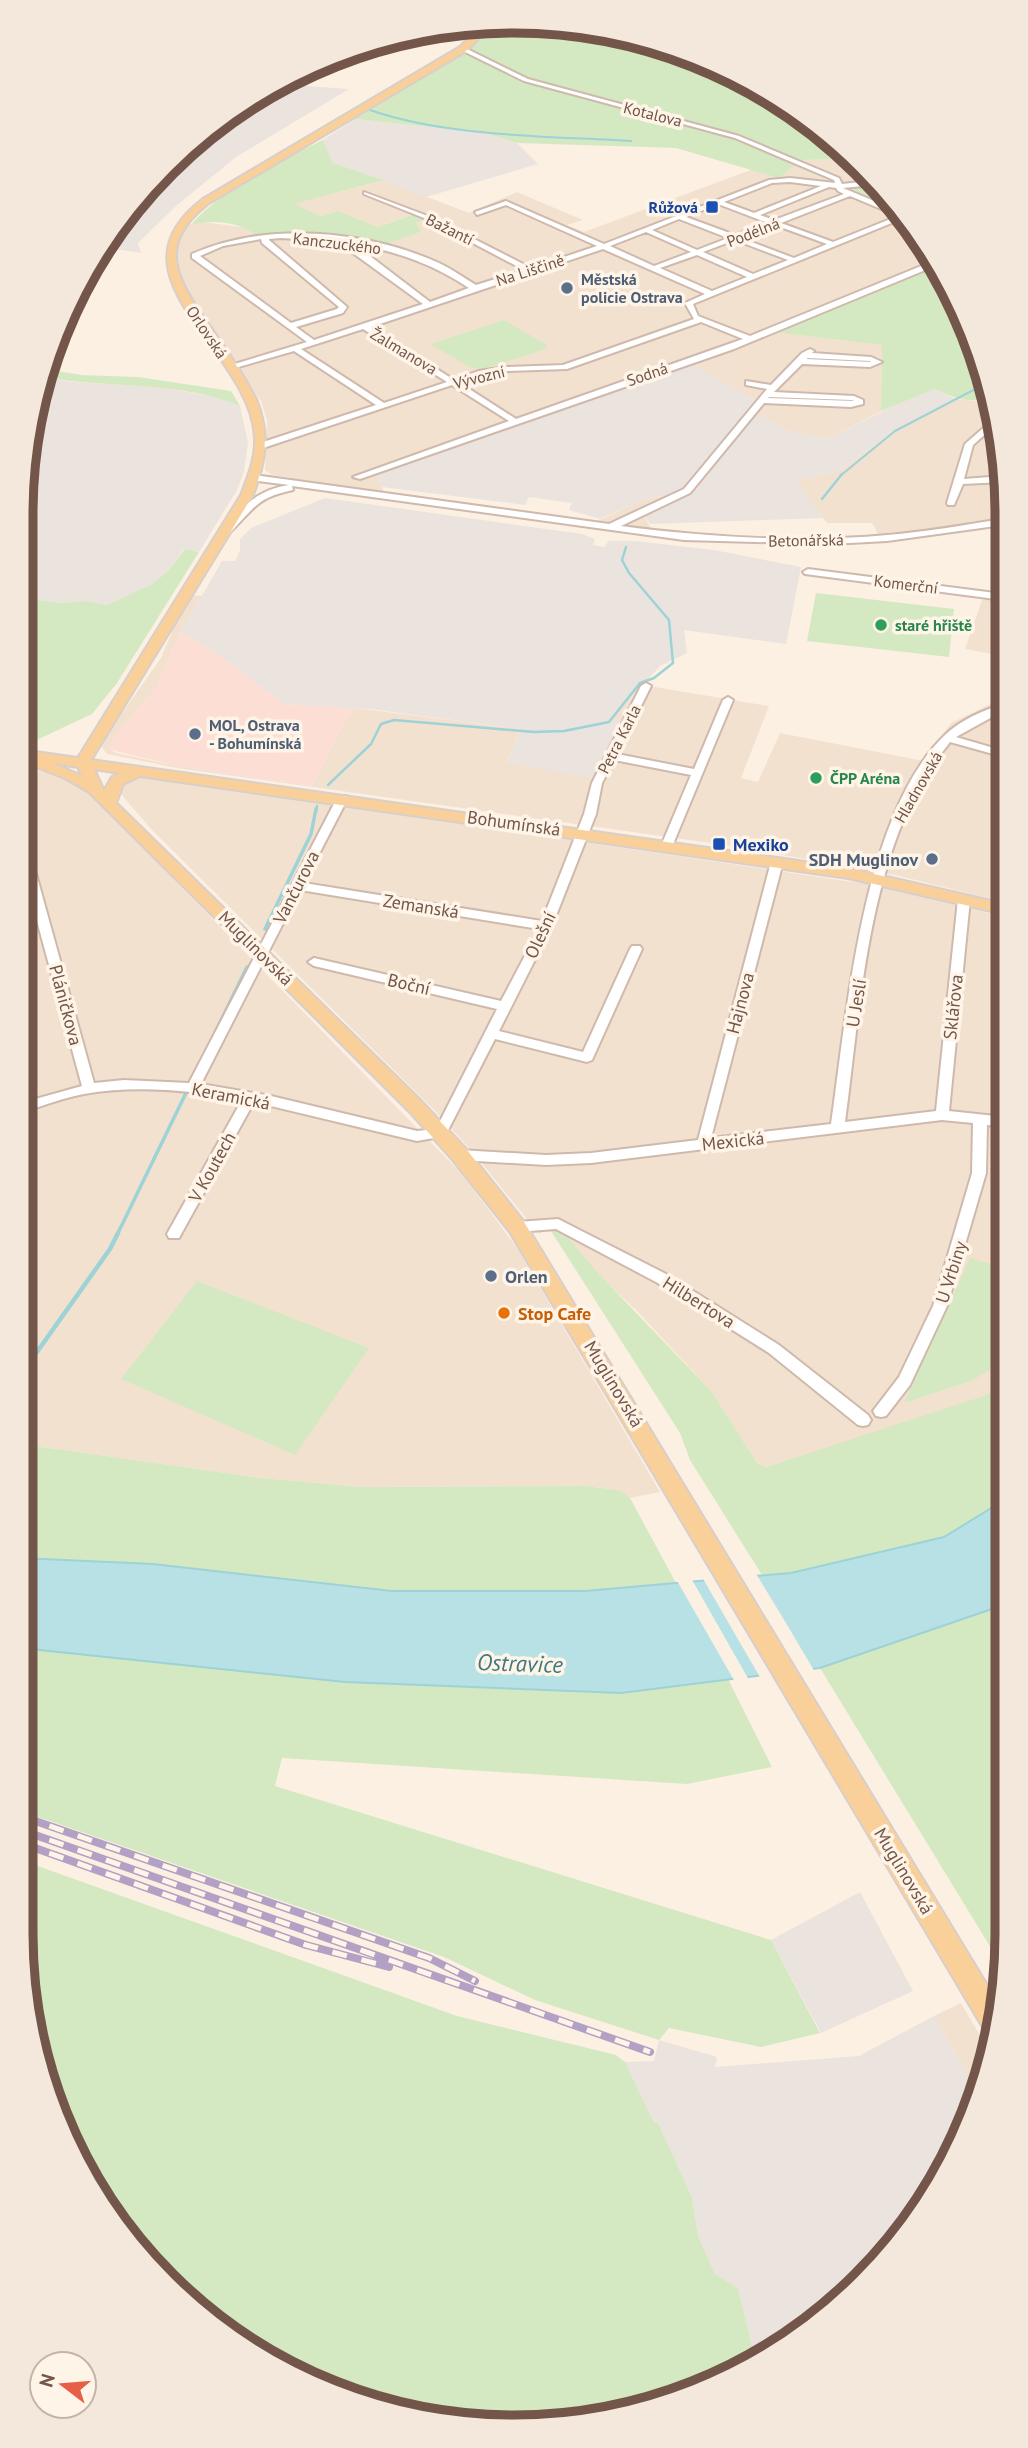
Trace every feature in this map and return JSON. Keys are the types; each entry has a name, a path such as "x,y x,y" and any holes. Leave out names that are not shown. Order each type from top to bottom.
{"main road":[{"name":"Orlovská","path":"83,761 99,731 158,643 223,534 254,478 260,446 257,416 231,368 175,282 169,266 168,251 175,231 192,212 215,196 463,49 478,34"},
{"name":"Bohumínská","path":"33,757 83,761 777,862 877,878 995,907"},
{"path":"33,761 70,775 93,789"},
{"name":"Muglinovská","path":"83,761 93,789 440,1133 517,1227 989,2012"},
{"path":"109,803 110,788 117,778 146,770"}],"street":[{"name":"Kotalova","path":"463,49 526,80 756,144 836,179 839,186"},
{"name":"Na Liščině","path":"231,368 607,246 776,180 839,186 863,184"},
{"path":"754,215 827,185"},
{"path":"839,186 840,190 884,208"},
{"name":"Bažantí","path":"366,193 431,219 530,270"},
{"name":"Podélná","path":"655,268 738,239 850,194"},
{"path":"718,202 833,244"},
{"path":"477,213 506,203 712,294"},
{"path":"680,217 794,260"},
{"path":"750,339 695,317 690,303 894,220"},
{"path":"647,230 753,277"},
{"path":"265,237 265,241 343,307 289,326"},
{"name":"Kanczuckého","path":"289,326 194,257 233,242 265,237 305,237 349,242 412,256 437,265 475,288"},
{"path":"349,242 349,246 429,305"},
{"name":"Sodná","path":"357,477 750,339 926,267"},
{"name":"Vývozní","path":"260,446 453,383 505,369 564,367 701,320"},
{"path":"289,326 312,342"},
{"name":"Žalmanova","path":"364,326 514,421"},
{"path":"295,348 383,406"},
{"path":"608,528 687,491 766,394 805,356 871,359 878,362 870,365 805,356"},
{"path":"749,383 766,394 851,405 860,402 854,398 766,394"},
{"path":"951,503 970,444 987,428"},
{"name":"Betonářská","path":"254,478 608,528 745,541 887,538 995,523"},
{"path":"959,482 994,480"},
{"path":"223,534 257,496 283,488 314,487"},
{"name":"Komerční","path":"808,572 995,596"},
{"name":"Petra Karla","path":"581,833 609,756 646,686"},
{"path":"667,846 727,700"},
{"name":"Hladnovská","path":"877,878 910,795 948,738 995,712"},
{"name":"Hladnovská","path":"948,738 995,751"},
{"path":"609,756 697,773"},
{"name":"Vančurova","path":"193,1087 342,799"},
{"name":"Olešní","path":"440,1133 546,926 581,833"},
{"name":"Hajnova","path":"703,1145 777,862"},
{"name":"U Jeslí","path":"837,1129 877,878"},
{"name":"Pláničkova","path":"33,885 89,1089"},
{"name":"Zemanská","path":"297,886 546,926"},
{"name":"Sklářova","path":"942,1115 964,899"},
{"path":"490,1033 587,1056 636,949"},
{"name":"Boční","path":"314,962 504,1006"},
{"name":"Keramická","path":"33,1105 89,1089 124,1085 193,1087 417,1136 440,1133"},
{"name":"V Koutech","path":"174,1234 250,1099"},
{"name":"Mexická","path":"460,1155 546,1160 703,1145 942,1115 995,1121"},
{"name":"U Vrbiny","path":"881,1411 905,1381 940,1306 979,1173 980,1119"},
{"name":"Hilbertova","path":"517,1227 558,1224 661,1278 774,1349 863,1420"}],"shaded area":[{"path":"297,85 349,89 236,157 176,206 138,243 141,253 113,249 174,174 221,133 247,114"},
{"path":"355,119 486,133 517,143 538,164 426,197 333,163 323,140"},
{"path":"838,159 865,186 848,187 849,191 881,204 927,268 775,332 882,345 881,411 829,439 789,431 755,413 692,492 643,514 652,530 595,522 642,500 674,493 689,484 756,401 687,363 377,475 384,493 272,475 265,470 267,420 261,401 184,287 173,257 179,235 186,225 203,222 248,228 259,237 420,233 416,223 427,220 415,214 378,227 338,211 321,216 293,204 383,180 469,213 517,192 583,220 567,225 584,232 753,169 779,177 801,160"},
{"path":"688,363 756,400 689,484 674,493 642,500 600,519 569,510 572,503 529,497 525,505 382,487 377,475"},
{"path":"53,379 159,387 222,398 240,406 248,443 244,471 237,490 199,552 184,549 168,571 152,584 107,605 85,601 61,603 33,600 34,483 42,420"},
{"path":"934,389 955,399 902,426 839,471 796,481 823,518 650,524 643,514 692,492 755,412 789,431 829,439 902,401"},
{"path":"955,399 981,400 986,420 991,451 995,518 968,524 878,534 872,523 827,523 795,481 839,471 902,426"},
{"path":"325,498 582,534 595,539 593,545 605,547 608,541 635,541 714,550 801,567 786,644 684,630 687,653 660,666 612,718 625,722 600,779 507,763 521,729 370,709 284,704 219,655 181,632 222,561 235,561 240,550 240,539 251,528"},
{"path":"985,592 995,593 995,655 965,649"},
{"path":"192,595 202,596 181,632 156,689 120,729 111,750 178,766 312,786 342,726 355,708 521,729 507,762 624,722 611,719 643,685 769,706 741,778 758,782 780,733 924,761 951,723 995,702 995,900 895,875 739,847 177,768 107,754 102,747 103,740 161,658 177,620"},
{"path":"181,632 219,655 284,704 355,708 342,726 312,786 178,766 111,750 109,746 120,729 156,689"},
{"path":"33,769 67,778 95,799 461,1173 517,1248 660,1492 630,1498 622,1491 588,1486 362,1487 262,1478 33,1446"},
{"path":"139,776 886,887 995,915 995,1389 986,1395 867,1436 767,1467 757,1463 712,1392 638,1312 549,1228 539,1234 471,1150 433,1109 152,830 119,792 125,779"},
{"path":"860,1892 913,1991 821,2033 771,1940"},
{"path":"961,2003 983,2040 971,2080 934,2016"},
{"path":"934,2016 971,2080 945,2147 914,2201 895,2227 854,2274 831,2295 781,2334 753,2351 738,2288 715,2274 698,2236 692,2197 658,2123 654,2124 625,2062 654,2061 659,2040 717,2057 715,2067 859,2056"}],"green space":[{"path":"487,34 545,34 608,42 669,59 727,83 781,114 838,159 801,160 779,178 676,148 517,143 486,133 355,119 467,51"},
{"path":"323,140 333,163 383,180 294,204 321,216 338,211 378,227 415,214 428,219 416,223 421,232 380,246 338,239 258,237 244,228 226,223 191,225 203,212 235,188"},
{"path":"865,186 880,203 849,191 848,187"},
{"path":"927,268 958,330 980,399 954,397 934,389 881,411 882,345 773,332"},
{"path":"504,320 547,345 545,349 484,369 472,368 430,344"},
{"path":"56,371 82,375 138,377 231,391 240,406 192,392 53,378"},
{"path":"185,549 199,552 117,683 92,714 33,742 33,600 61,603 85,601 107,605 152,584 168,571"},
{"name":"staré hřiště","path":"816,593 954,609 949,657 807,641"},
{"path":"549,1228 561,1229 598,1273 712,1392 757,1463 767,1467 986,1395 995,1389 995,1506 944,1537 791,1573 762,1575 690,1460 680,1433"},
{"path":"970,1258 995,1265 995,1367 971,1381 904,1403"},
{"path":"197,1281 369,1348 295,1455 121,1379"},
{"path":"33,1446 262,1478 362,1487 588,1486 622,1491 630,1498 676,1583 585,1591 392,1591 153,1564 33,1559"},
{"path":"995,1607 994,1954 820,1668"},
{"path":"33,1649 345,1682 621,1693 728,1679 772,1767 687,1784 282,1758 275,1786 771,1940 820,2033 761,2047 669,2028 659,2040 535,2000 444,1957 33,1815"},
{"path":"33,1864 457,2016 616,2055 625,2062 654,2123 658,2123 692,2197 698,2236 715,2274 738,2288 753,2351 727,2365 669,2389 608,2406 545,2414 451,2411 390,2398 330,2378 247,2334 197,2295 153,2251 114,2201 83,2147 59,2089 42,2028 34,1965"}],"water":[{"name":"Ostravice","path":"995,1506 995,1607 820,1668 621,1693 345,1682 33,1649 33,1559 153,1564 392,1591 585,1591 791,1573 944,1537"}],"pier":[{"path":"755,1572 815,1672 761,1679 702,1577"},
{"path":"691,1578 749,1680 735,1682 676,1579"}],"waterway":[{"path":"462,44 471,35"},
{"path":"424,68 450,53"},
{"path":"370,110 432,126 465,130 631,141"},
{"path":"841,475 895,431 977,388"},
{"path":"822,499 841,475"},
{"path":"328,785 371,744 381,724 394,720 534,732 564,731 609,722 640,683 654,678 673,663 669,620 629,573 622,560 626,547"},
{"path":"316,811 317,806"},
{"path":"265,929 311,834 316,809"},
{"path":"211,1041 247,967"},
{"path":"117,1235 186,1093"},
{"path":"33,1358 110,1249 117,1235"}],"railway":[{"path":"33,1820 429,1958 475,1981"},
{"path":"33,1834 650,2052"},
{"path":"33,1847 306,1945 389,1967"}],"place":[{"name":"Růžová","path":"712,207"},
{"name":"Městská policie Ostrava","path":"567,288"},
{"name":"staré hřiště","path":"881,625"},
{"name":"MOL, Ostrava - Bohumínská","path":"195,734"},
{"name":"ČPP Aréna","path":"816,778"},
{"name":"Mexiko","path":"719,844"},
{"name":"SDH Muglinov","path":"932,859"},
{"name":"Orlen","path":"491,1276"},
{"name":"Stop Cafe","path":"504,1313"}]}
